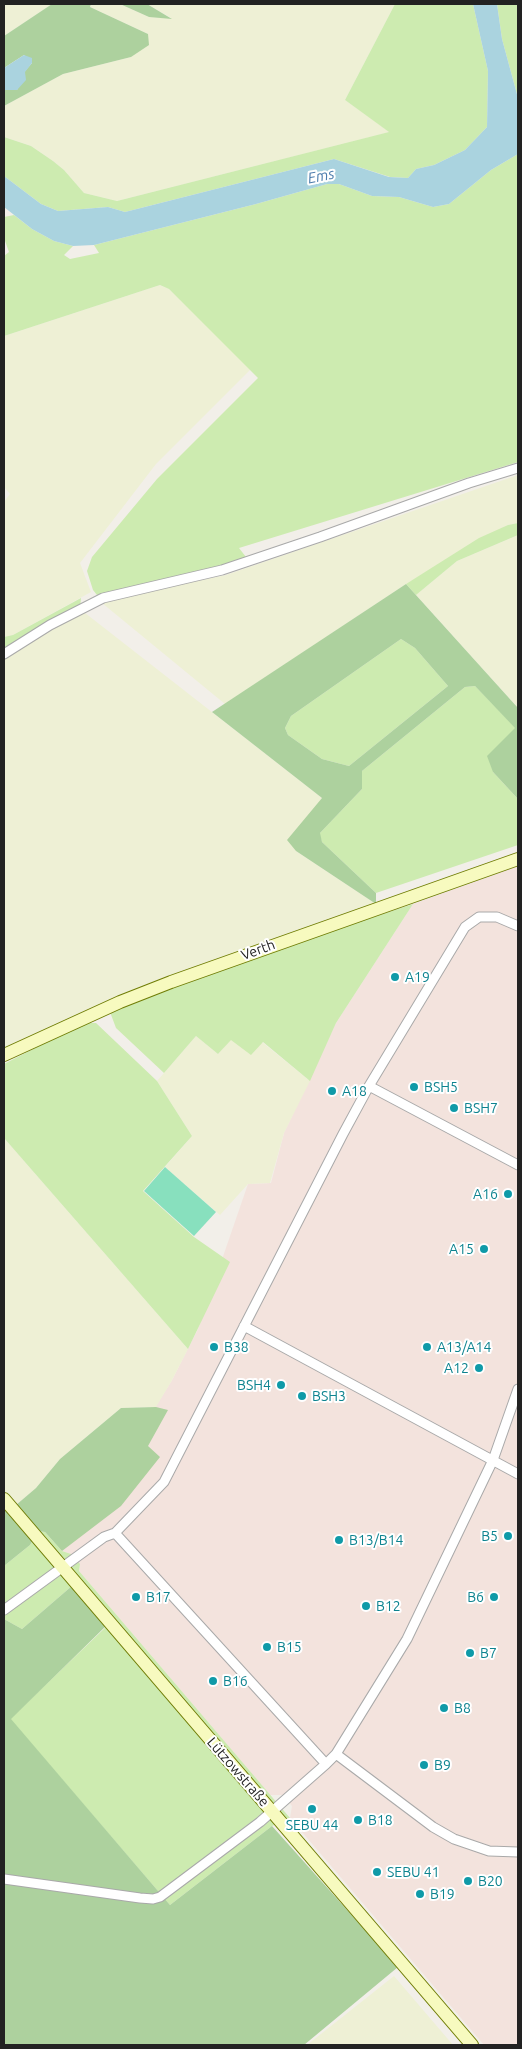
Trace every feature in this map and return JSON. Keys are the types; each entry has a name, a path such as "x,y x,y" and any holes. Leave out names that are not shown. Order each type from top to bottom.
{"street":[{"path":"4,654 50,625 103,598 222,570 469,483 518,468"},
{"name":"Verth","path":"4,1055 120,1002 171,982 518,859"},
{"path":"4,1610 104,1537 115,1533 164,1482 369,1086 465,927 479,917 498,917 518,926"},
{"path":"369,1086 518,1165"},
{"path":"244,1326 518,1474"},
{"path":"4,1879 153,1899 160,1897 273,1812 326,1764 336,1754 406,1639 493,1460 518,1389"},
{"name":"Lützowstraße","path":"4,1500 472,2045"},
{"path":"115,1533 326,1764"},
{"path":"336,1754 433,1827 454,1839 489,1850 518,1852"}],"shaded area":[{"path":"518,866 518,2045 484,2045 290,1818 292,1806 283,1795 270,1795 79,1571 80,1564 71,1554 62,1551 171,1382 198,1329 248,1184 271,1183 284,1133 336,1023 413,904"}],"green space":[{"path":"4,4 52,4 4,36"},
{"path":"52,4 91,4 90,7 148,34 149,45 131,57 63,74 4,106 4,90 17,90 24,72 32,63 24,55 4,68 4,36"},
{"path":"91,4 120,4 149,17 171,18 147,4 395,4 345,100 390,132 117,201 84,193 64,170 53,161 31,146 4,137 4,106 63,74 131,57 148,34 90,7"},
{"path":"120,4 147,4 172,19 149,17"},
{"path":"395,4 473,4 488,71 487,127 465,150 434,165 416,169 408,178 390,177 334,159 125,212 108,207 58,211 41,204 4,176 4,137 31,146 53,161 64,170 84,193 117,201 389,132 345,100"},
{"path":"497,4 518,4 518,98 502,39"},
{"path":"518,154 518,462 239,548 246,557 223,566 97,595 93,590 87,571 92,557 157,479 258,378 169,289 160,285 4,336 4,256 9,252 4,238 4,217 14,215 32,229 54,241 73,246 64,255 70,259 99,253 94,245 327,184 339,184 372,196 399,197 433,207 449,204 491,170"},
{"path":"160,285 169,289 251,369 156,464 80,563 91,592 13,635 4,637 4,502 10,494 4,487 4,336"},
{"path":"518,475 518,523 508,525 406,584 225,704 102,603 109,599 226,575"},
{"path":"518,523 518,535 457,561 416,595 406,584 479,538 508,525"},
{"path":"518,535 518,708 416,595 457,561"},
{"path":"406,584 518,708 518,799 493,772 487,756 515,728 475,686 465,687 362,771 362,789 320,833 322,842 376,893 376,904 296,851 287,840 322,798 212,712","holes":["401,639 415,648 448,686 349,766 322,759 288,735 285,728 291,716"]},
{"path":"81,598 80,609 4,654 4,637 13,635"},
{"path":"80,609 322,798 296,851 376,904 200,965 105,1003 4,1051 4,654"},
{"path":"401,639 415,648 448,686 349,766 322,759 288,735 285,728 291,716"},
{"path":"475,686 516,728 493,772 518,799 518,845 376,893 322,842 319,834 362,789 362,771 465,687"},
{"path":"413,904 336,1023 310,1081 263,1042 251,1055 231,1040 218,1054 196,1036 164,1073 116,1028 110,1012 261,954"},
{"path":"84,1023 96,1023 157,1081 192,1136 143,1191 194,1237 230,1262 188,1349 4,1138 4,1064"},
{"path":"196,1036 218,1054 231,1039 262,1042 310,1081 284,1133 270,1183 248,1184 220,1215 165,1167 192,1136 157,1081"},
{"path":"4,1138 188,1349 156,1407 121,1408 60,1459 36,1488 15,1506 4,1493"},
{"path":"165,1167 216,1212 194,1236 144,1191"},
{"path":"156,1407 168,1410 148,1446 160,1457 121,1506 62,1551 45,1532 38,1531 30,1545 4,1566 4,1505 9,1511 36,1488 60,1459 121,1408"},
{"path":"38,1531 45,1532 62,1551 71,1554 76,1559 80,1564 79,1571 290,1818 272,1826 170,1905 10,1719 108,1625 73,1585 22,1629 4,1619 4,1566 30,1545"},
{"path":"73,1585 108,1624 11,1719 170,1905 272,1826 398,1967 304,2045 4,2045 4,1619 22,1629"},
{"path":"394,1976 453,2045 307,2045"}],"water":[{"name":"Ems","path":"473,4 497,4 502,39 518,98 518,154 491,170 449,204 433,207 399,197 372,196 339,184 327,184 94,245 73,246 54,241 32,229 4,207 4,176 41,204 58,211 108,207 125,212 334,159 389,177 408,178 416,169 434,165 465,150 487,127 488,71"},
{"path":"24,55 32,58 32,63 25,72 26,80 17,90 4,90 4,68"}],"place":[{"name":"A19","path":"395,977"},
{"name":"BSH5","path":"414,1087"},
{"name":"A18","path":"332,1091"},
{"name":"BSH7","path":"454,1108"},
{"name":"A16","path":"508,1194"},
{"name":"A15","path":"484,1249"},
{"name":"B38","path":"214,1347"},
{"name":"A13/A14","path":"427,1347"},
{"name":"A12","path":"479,1368"},
{"name":"BSH4","path":"281,1385"},
{"name":"BSH3","path":"302,1396"},
{"name":"B5","path":"508,1536"},
{"name":"B13/B14","path":"339,1540"},
{"name":"B17","path":"136,1597"},
{"name":"B6","path":"494,1597"},
{"name":"B12","path":"366,1606"},
{"name":"B15","path":"267,1647"},
{"name":"B7","path":"470,1653"},
{"name":"B16","path":"213,1681"},
{"name":"B8","path":"444,1708"},
{"name":"B9","path":"424,1765"},
{"name":"SEBU 44","path":"312,1809"},
{"name":"B18","path":"358,1820"},
{"name":"SEBU 41","path":"377,1872"},
{"name":"B20","path":"468,1881"},
{"name":"B19","path":"420,1894"}]}
